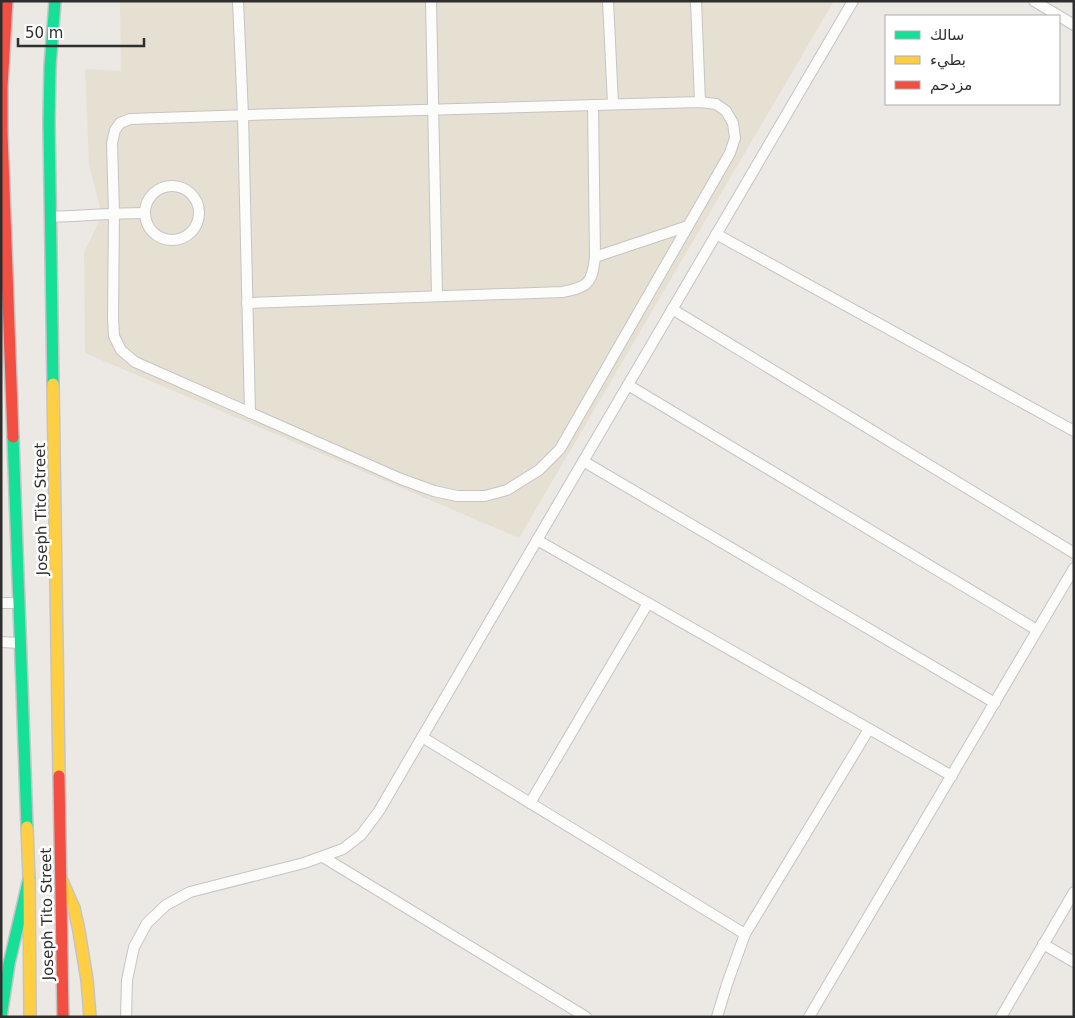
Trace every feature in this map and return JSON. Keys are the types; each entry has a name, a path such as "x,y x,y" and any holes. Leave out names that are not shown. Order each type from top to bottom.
{"main road":[{"name":"Joseph Tito Street","path":"7,1 2,87 2,133 29,878 30,1017"},
{"name":"Joseph Tito Street","path":"55,1 49,112 63,1017"},
{"path":"2,1017 10,958 29,878"},
{"path":"61,879 74,908 79,931 87,980 90,1017"}],"lane":[{"path":"238,1 243,115 250,413"},
{"path":"430,1 437,296"},
{"path":"608,1 613,104"},
{"path":"696,1 700,102"},
{"path":"126,1017 127,980 134,948 147,923 166,905 190,892 323,857 343,849 361,835 380,811 853,1"},
{"path":"1034,1 1058,15"},
{"path":"1060,16 1074,24"},
{"path":"700,102 716,104 726,112 733,123 734,138 730,153 560,450 540,470 507,490 485,496 457,496 434,491 401,479 135,362 121,350 114,336 113,327 114,213 112,143 115,130 120,123 130,119 434,109 700,102"},
{"path":"247,303 562,292 581,288 588,281 594,270 595,256 593,105"},
{"path":"172,185 182,187 191,193 198,202 200,212 198,223 192,232 183,238 173,241 162,239 153,233 147,224 144,213 146,203 152,194 161,187 172,185"},
{"path":"52,217 144,213"},
{"path":"595,256 688,226"},
{"path":"716,234 1074,431"},
{"path":"672,309 1074,553"},
{"path":"628,385 1037,630"},
{"path":"583,461 994,703"},
{"path":"537,540 952,776"},
{"path":"809,1017 1074,568"},
{"path":"1,602 19,603"},
{"path":"530,803 648,603"},
{"path":"1,642 20,643"},
{"path":"717,1017 745,934 869,729"},
{"path":"422,737 745,934"},
{"path":"323,857 586,1017"},
{"path":"1001,1017 1074,892"},
{"path":"1043,944 1074,962"}],"shaded area":[{"path":"120,1 834,1 519,538 85,353 84,253 102,215 89,165 85,69 121,71"}],"traffic: fast":[{"path":"53,384 49,122 50,67 55,1"},
{"path":"13,437 27,827"},
{"path":"1,1017 9,964 29,878"}],"traffic: slow":[{"path":"53,384 59,776"},
{"path":"27,827 30,1017"},
{"path":"61,879 74,908 79,931 87,980 90,1017"}],"traffic: jam":[{"path":"7,1 2,87 2,133 13,437"},
{"path":"59,776 63,1017"}]}
